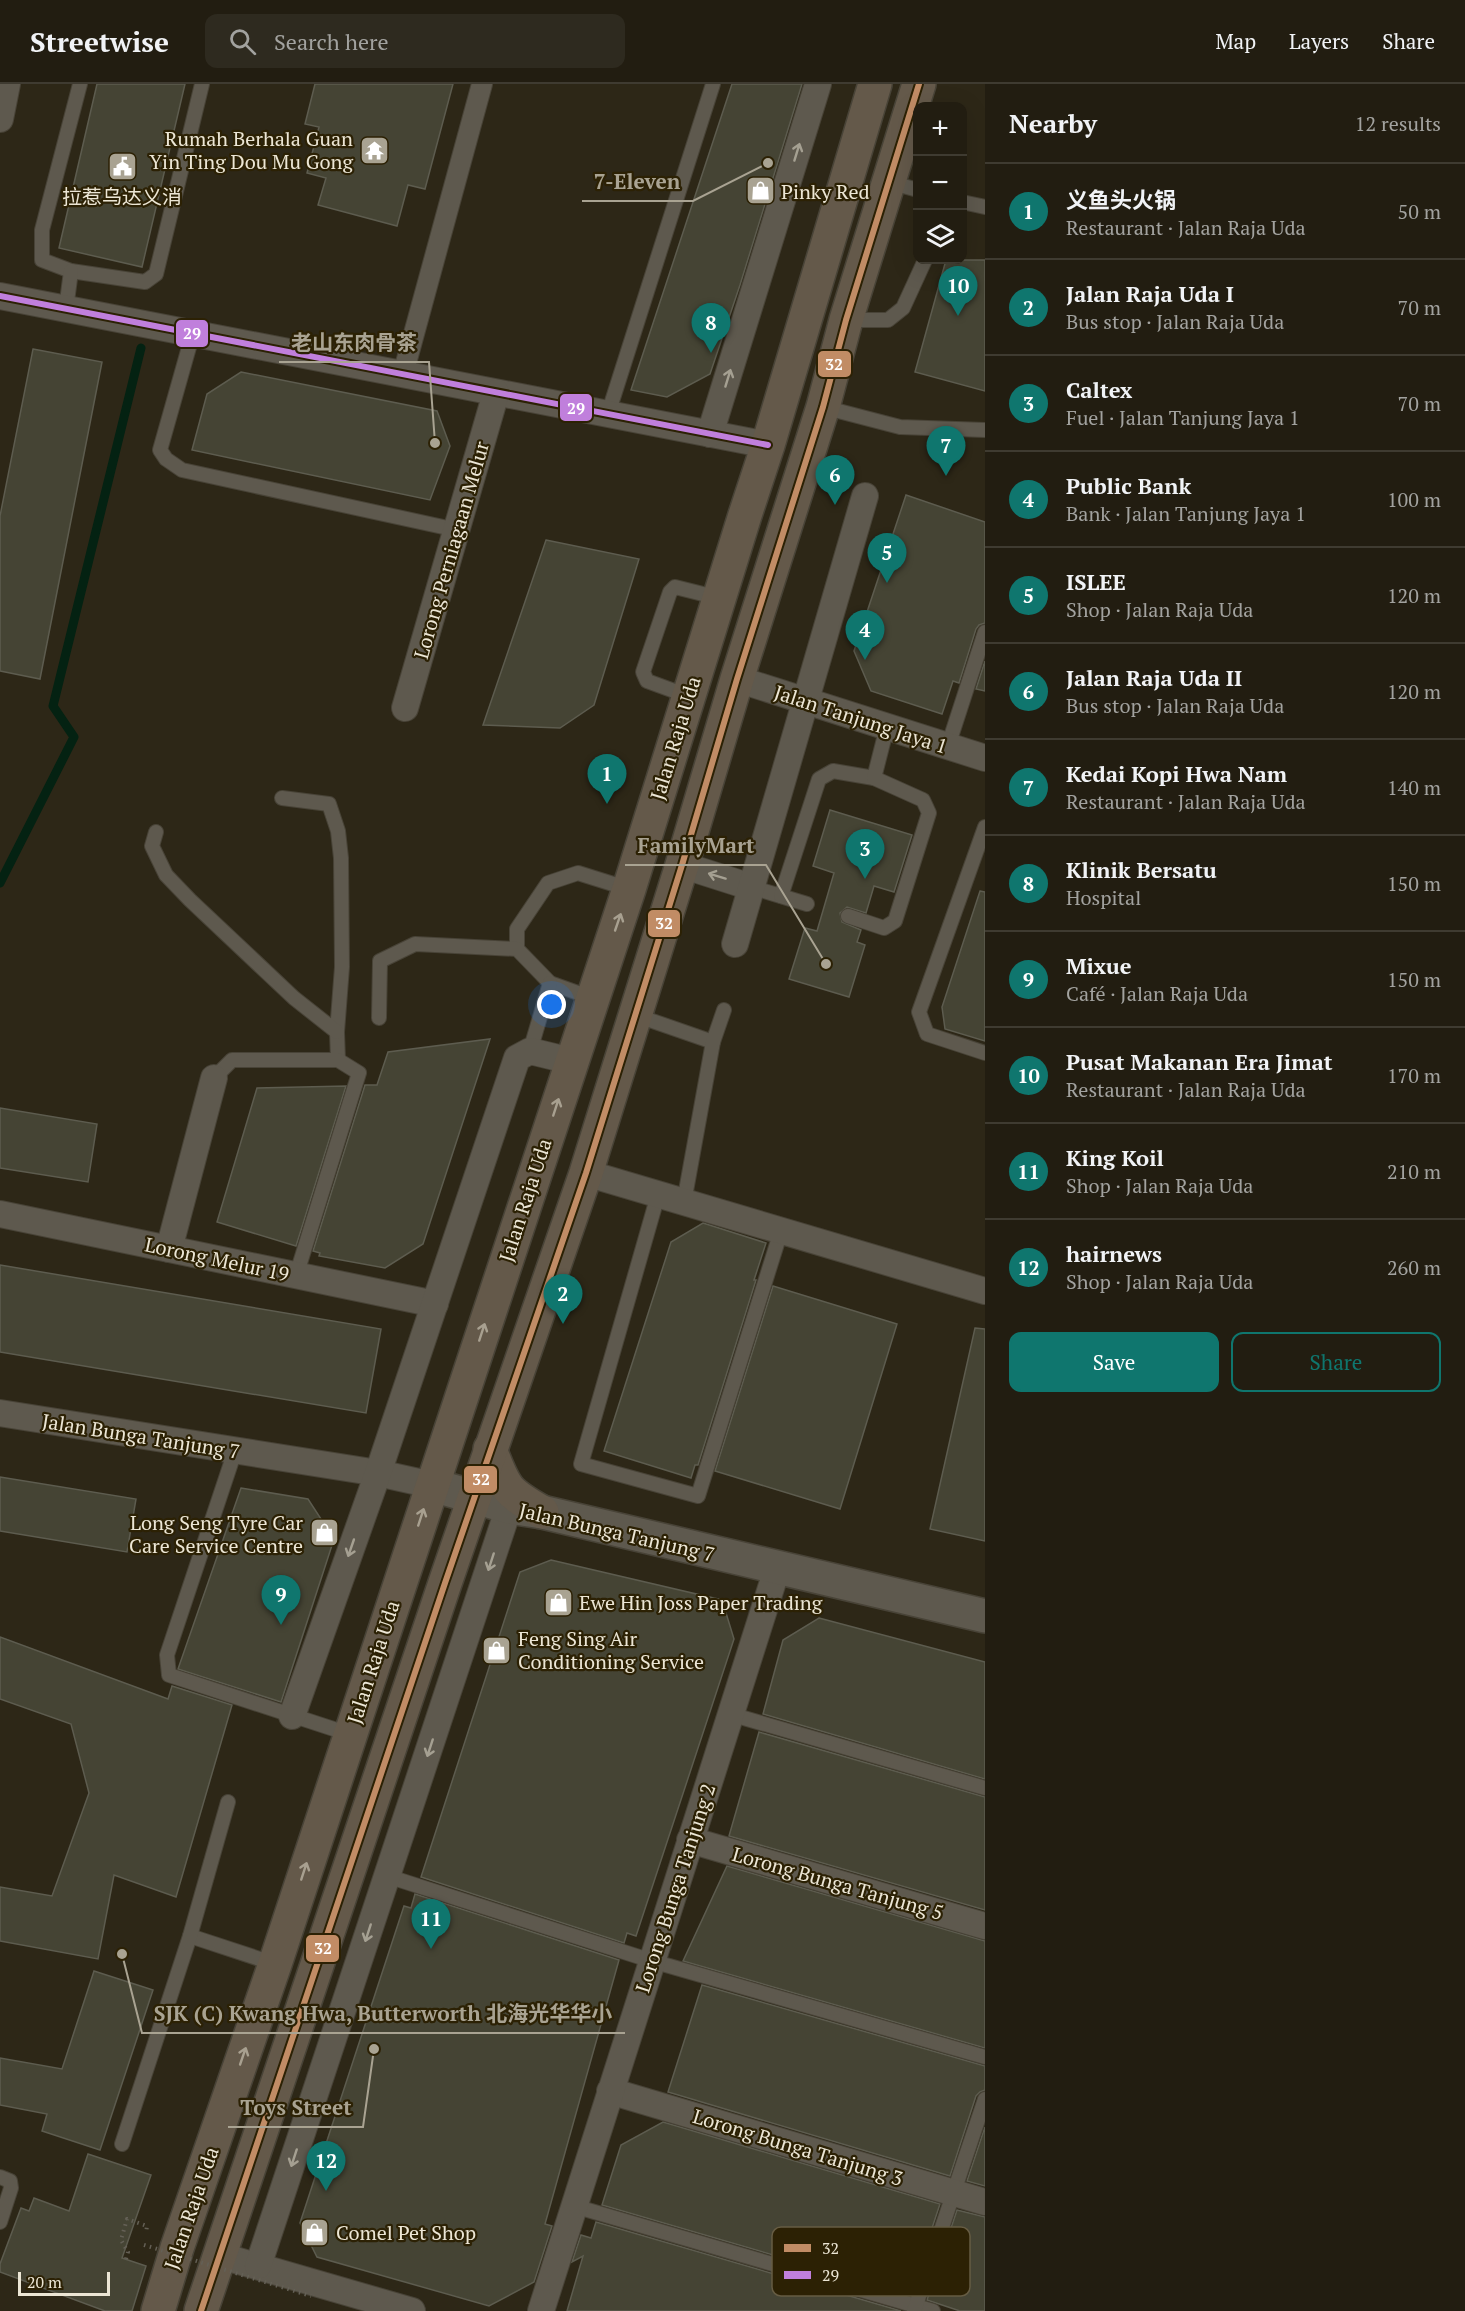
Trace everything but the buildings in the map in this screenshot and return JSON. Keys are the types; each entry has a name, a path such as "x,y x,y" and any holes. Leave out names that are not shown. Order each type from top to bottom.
{"main road":[{"name":"Jalan Raja Uda","path":"158,2311 591,998 629,889 768,446 875,84"},
{"name":"Jalan Raja Uda","path":"201,2311 218,2254 444,1583 586,1173 823,407 846,320 903,186 919,84"},
{"path":"490,1449 507,1488 514,1497 542,1512"},
{"path":"403,1573 420,1568 433,1572 444,1583"}],"street":[{"path":"0,119 7,84"},
{"path":"403,374 482,84"},
{"path":"710,434 818,84"},
{"path":"0,296 768,446"},
{"name":"Lorong Perniagaan Melur","path":"405,708 496,393"},
{"path":"735,944 865,496"},
{"name":"Jalan Tanjung Jaya 1","path":"738,679 985,758"},
{"path":"682,865 751,886"},
{"path":"292,1716 524,1054 571,1061"},
{"path":"169,1249 214,1078"},
{"path":"586,1173 985,1291"},
{"name":"Lorong Melur 19","path":"0,1215 435,1304"},
{"name":"Jalan Bunga Tanjung 7","path":"0,1413 378,1473 432,1485 509,1507 542,1512 985,1616"},
{"path":"258,2266 509,1507"},
{"name":"Lorong Bunga Tanjung 2","path":"541,2311 777,1569"},
{"name":"Lorong Bunga Tanjung 5","path":"690,1840 985,1926"},
{"name":"Lorong Bunga Tanjung 3","path":"610,2091 985,2202"},
{"path":"218,2254 409,2311"}],"lane":[{"path":"80,84 42,230 42,260 71,271 145,282 156,274 202,84"},
{"path":"608,414 714,84"},
{"path":"967,203 985,207"},
{"path":"846,320 888,320 903,309 923,264"},
{"path":"66,309 71,271"},
{"path":"193,333 160,450 166,459 182,470 457,530"},
{"path":"823,407 900,427 985,430"},
{"path":"688,696 647,681 643,672 670,592 675,587 719,598"},
{"path":"948,747 985,632"},
{"path":"874,778 887,727"},
{"path":"781,896 819,779 833,771 874,778 923,800 929,813 895,921 884,928 848,916"},
{"path":"282,798 329,804 338,831 341,858 342,967 337,1032 338,1060"},
{"path":"985,827 919,1012 927,1034 985,1053"},
{"path":"156,832 152,846 166,875 294,998 337,1032"},
{"path":"591,998 550,983 518,949 518,929 548,883 578,873 629,889"},
{"path":"751,886 807,904"},
{"path":"379,1018 380,961 415,944 518,949"},
{"path":"524,1054 550,983"},
{"path":"684,1202 714,1042 724,1010"},
{"path":"635,1015 714,1042"},
{"path":"214,1078 232,1060 338,1060 359,1073 297,1276"},
{"path":"658,1195 581,1464 698,1496 781,1231"},
{"path":"235,1451 167,1655 169,1676 349,1734"},
{"path":"730,1714 985,1788"},
{"path":"122,2144 190,1936 228,1802"},
{"path":"387,1876 652,1961 985,2057"},
{"path":"190,1936 274,1964"},
{"path":"942,2227 985,2099"},
{"path":"0,2177 10,2181 11,2188 0,2222"},
{"path":"574,2206 772,2265"},
{"path":"875,2296 933,2311"}],"path":[{"path":"126,2259 128,2252 121,2240 127,2219 147,2226 144,2245 311,2296"}],"waterway":[{"path":"0,883 74,737 53,706 141,348"}],"transit line":[{"name":"32","path":"201,2311 445,1583 586,1173 823,407 846,320 919,84"},
{"name":"29","path":"0,296 768,445"}],"place":[{"name":"Rumah Berhala Guan Yin Ting Dou Mu Gong","path":"374,150"},
{"name":"7-Eleven","path":"768,163"},
{"name":"拉惹乌达义消","path":"122,166"},
{"name":"Pinky Red","path":"760,191"},
{"name":"Pusat Makanan Era Jimat","path":"958,316"},
{"name":"Klinik Bersatu","path":"711,353"},
{"name":"老山东肉骨茶","path":"435,443"},
{"name":"Kedai Kopi Hwa Nam","path":"946,476"},
{"name":"Jalan Raja Uda II","path":"835,505"},
{"name":"ISLEE","path":"887,583"},
{"name":"Public Bank","path":"865,660"},
{"name":"义鱼头火锅","path":"607,804"},
{"name":"Caltex","path":"865,879"},
{"name":"FamilyMart","path":"826,964"},
{"name":"Jalan Raja Uda I","path":"563,1324"},
{"name":"Long Seng Tyre Car Care Service Centre","path":"324,1533"},
{"name":"Ewe Hin Joss Paper Trading","path":"558,1602"},
{"name":"Mixue","path":"281,1625"},
{"name":"Feng Sing Air Conditioning Service","path":"497,1650"},
{"name":"King Koil","path":"431,1949"},
{"name":"SJK (C) Kwang Hwa, Butterworth 北海光华华小","path":"122,1954"},
{"name":"Toys Street","path":"374,2049"},
{"name":"hairnews","path":"326,2191"},
{"name":"Comel Pet Shop","path":"315,2232"}]}
